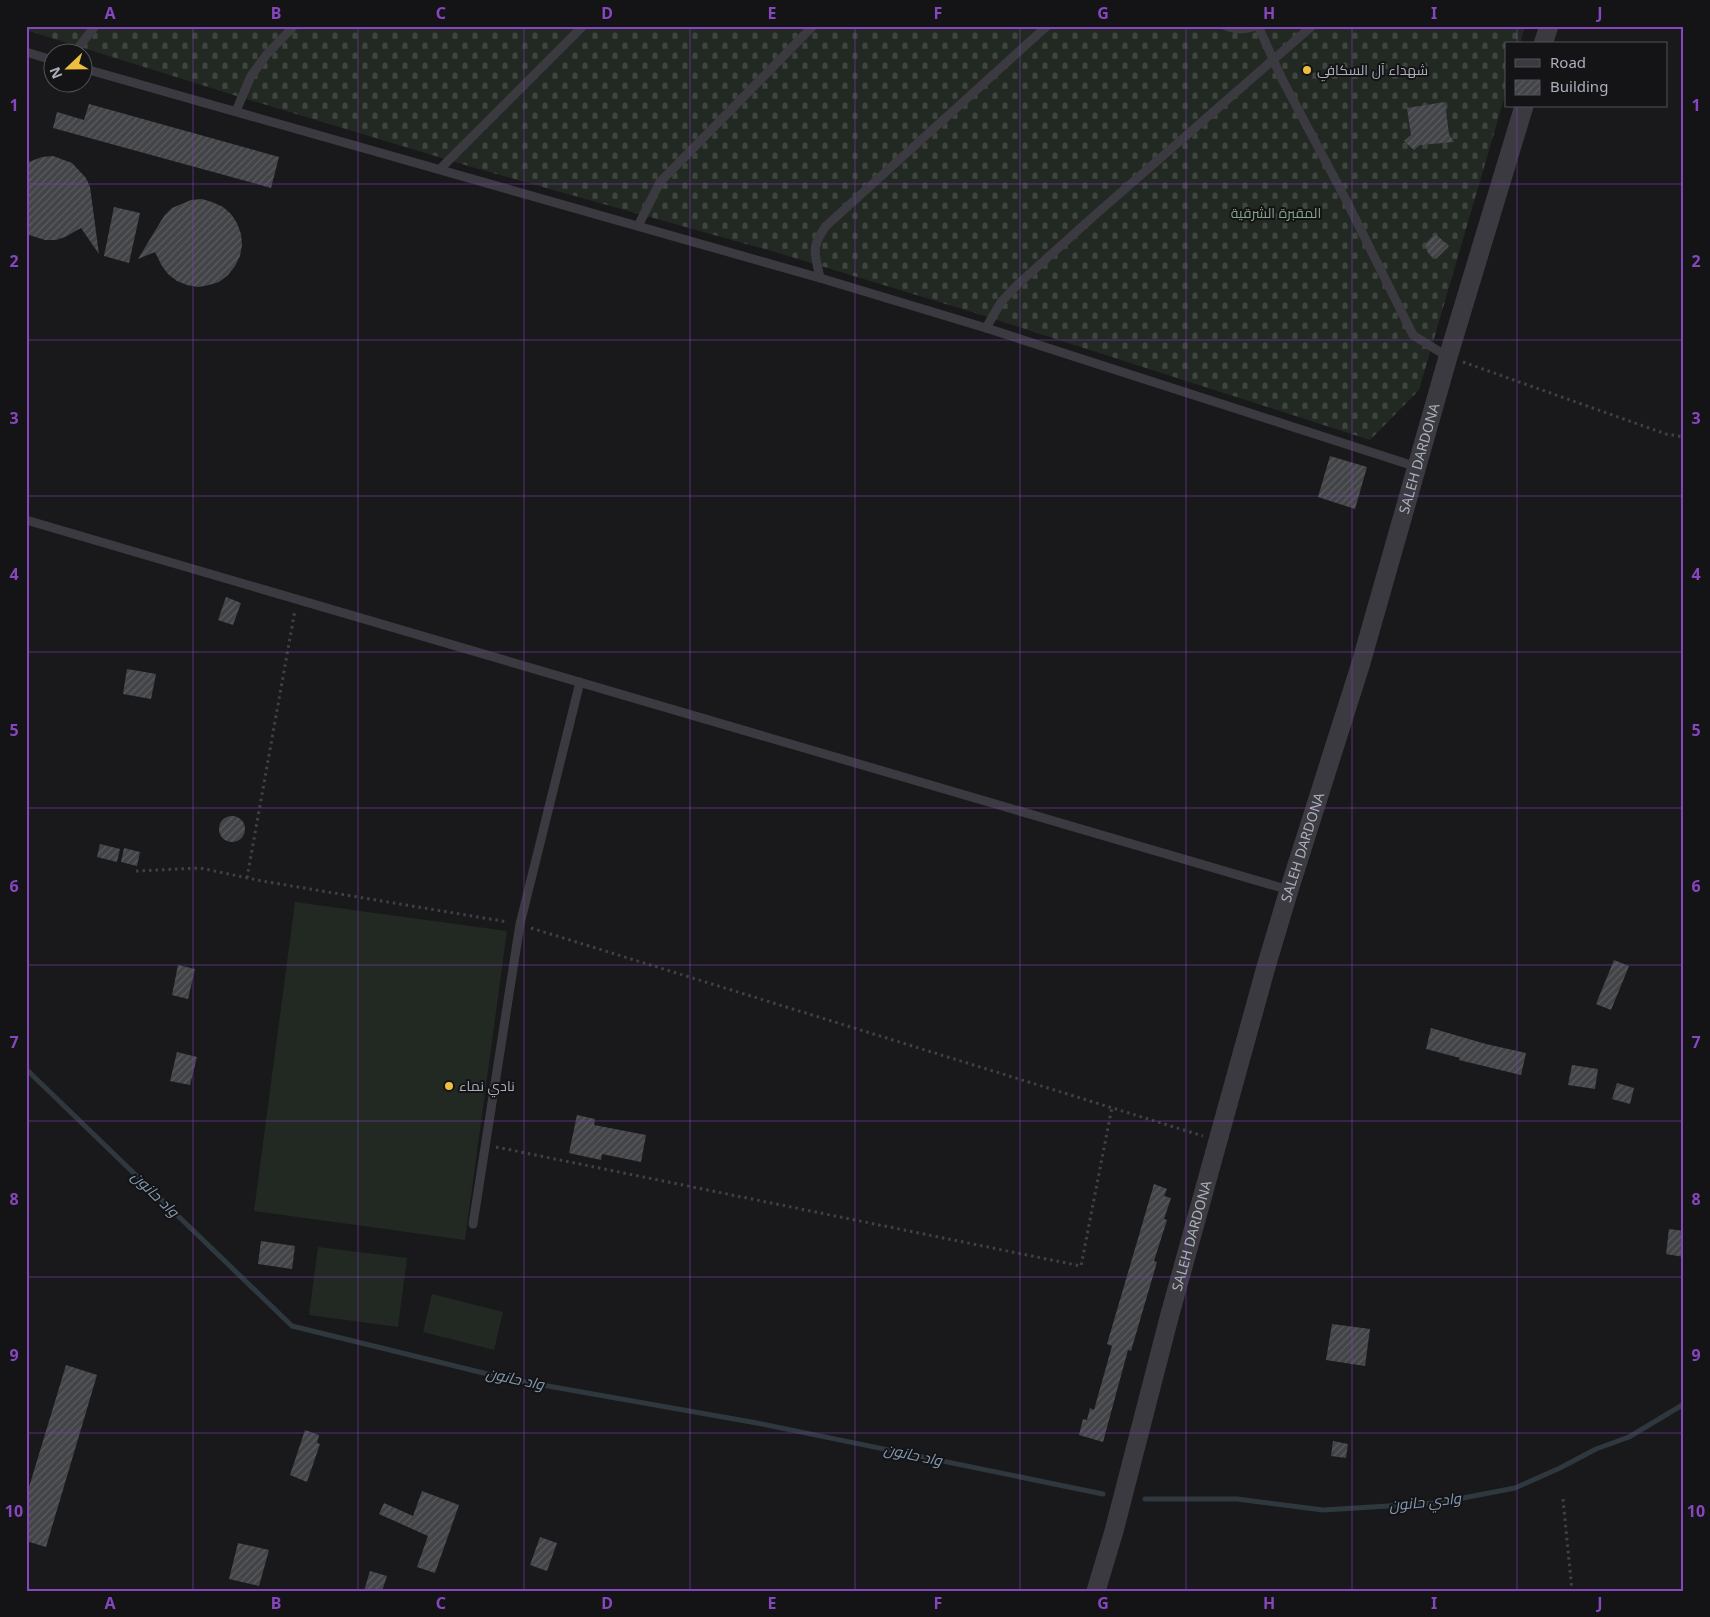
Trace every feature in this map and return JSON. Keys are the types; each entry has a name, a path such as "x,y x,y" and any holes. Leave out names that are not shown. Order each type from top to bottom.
{"street":[{"path":"1545,42 1549,26"},
{"name":"SALEH DARDONA","path":"1096,1591 1114,1531 1170,1314 1289,890 1361,663 1448,357 1523,108"}],"lane":[{"path":"83,42 95,26"},
{"path":"236,111 251,76 294,26"},
{"path":"440,170 583,26"},
{"path":"638,226 660,182 813,26"},
{"path":"820,278 814,249 817,238 826,226 1047,26"},
{"path":"1226,26 1236,29 1247,29 1256,26 1413,335 1448,357"},
{"path":"986,328 1001,302 1016,286 1208,115 1312,26"},
{"path":"26,52 42,57"},
{"path":"92,71 820,278 986,328 1417,467"},
{"path":"26,520 1289,890"},
{"path":"473,1224 520,924 580,682"}],"path":[{"path":"1448,357 1666,434 1684,437"},
{"path":"247,878 297,599"},
{"path":"136,871 200,868 247,878 520,924 1218,1140"},
{"path":"485,1145 1081,1266 1112,1107"},
{"path":"1563,1499 1572,1591"}],"green space":[{"name":"المقبرة الشرقية","path":"26,26 1525,26 1521,42 1505,42 1505,95 1419,390 1370,440 972,312 775,252 475,168 243,98 92,51 92,42 64,42 26,30"},
{"path":"295,902 507,931 465,1240 254,1211"},
{"path":"318,1247 407,1258 398,1327 309,1315"},
{"path":"432,1294 503,1312 494,1350 423,1332"}],"building":[{"path":"1445,102 1449,134 1454,142 1420,145 1414,150 1404,141 1411,135 1407,108"},
{"path":"89,104 279,157 271,188 53,128 57,112 84,120"},
{"path":"53,156 72,163 86,178 90,187 99,254 81,228 56,240 45,240 26,234 26,163 42,157"},
{"path":"202,199 223,207 231,214 241,234 242,245 240,256 228,275 219,282 198,287 177,281 168,274 155,252 138,259 164,216 172,208 191,200"},
{"path":"114,207 140,213 129,263 104,256"},
{"path":"1435,234 1449,246 1438,257 1433,258 1428,253 1425,244"},
{"path":"1330,456 1367,467 1355,509 1318,497"},
{"path":"226,597 241,603 233,625 218,620"},
{"path":"127,669 156,674 151,699 123,694"},
{"path":"232,816 242,819 245,829 242,839 232,842 222,839 219,829 222,819"},
{"path":"100,844 120,849 117,862 97,857"},
{"path":"124,848 140,852 137,866 121,862"},
{"path":"1614,960 1629,966 1611,1010 1596,1004"},
{"path":"178,965 195,969 188,999 172,995"},
{"path":"1431,1028 1526,1053 1521,1075 1459,1060 1460,1058 1426,1049"},
{"path":"177,1052 197,1057 190,1085 170,1081"},
{"path":"1572,1065 1598,1069 1595,1089 1568,1085"},
{"path":"1617,1083 1634,1088 1630,1104 1612,1099"},
{"path":"577,1115 595,1119 594,1125 646,1135 641,1162 602,1154 601,1160 569,1153"},
{"path":"1154,1184 1167,1189 1164,1196 1171,1198 1164,1219 1167,1220 1154,1261 1157,1262 1131,1351 1128,1350 1103,1442 1079,1435 1083,1419 1087,1420 1090,1408 1094,1410 1112,1346 1107,1344"},
{"path":"1669,1229 1684,1231 1684,1257 1666,1254"},
{"path":"261,1241 295,1246 292,1269 258,1264"},
{"path":"1332,1324 1370,1329 1365,1366 1326,1360"},
{"path":"66,1365 97,1375 46,1547 26,1541 26,1497"},
{"path":"305,1430 319,1435 317,1443 320,1444 307,1482 290,1475"},
{"path":"1333,1441 1348,1444 1346,1458 1331,1456"},
{"path":"422,1491 459,1505 435,1573 417,1567 428,1536 379,1514 384,1503 413,1516"},
{"path":"540,1537 557,1543 547,1571 530,1565"},
{"path":"238,1543 269,1550 259,1586 229,1579"},
{"path":"370,1571 387,1576 382,1591 364,1591"}],"waterway":[{"name":"واد حانون","path":"26,1069 292,1326 508,1379 757,1423 1103,1494"},
{"name":"وادي حانون","path":"1145,1499 1237,1499 1323,1510 1437,1503 1515,1488 1560,1468 1596,1449 1629,1437 1684,1404"}],"place":[{"name":"شهداء آل السكافي","path":"1307,70"},
{"name":"نادي نماء","path":"449,1086"}]}
